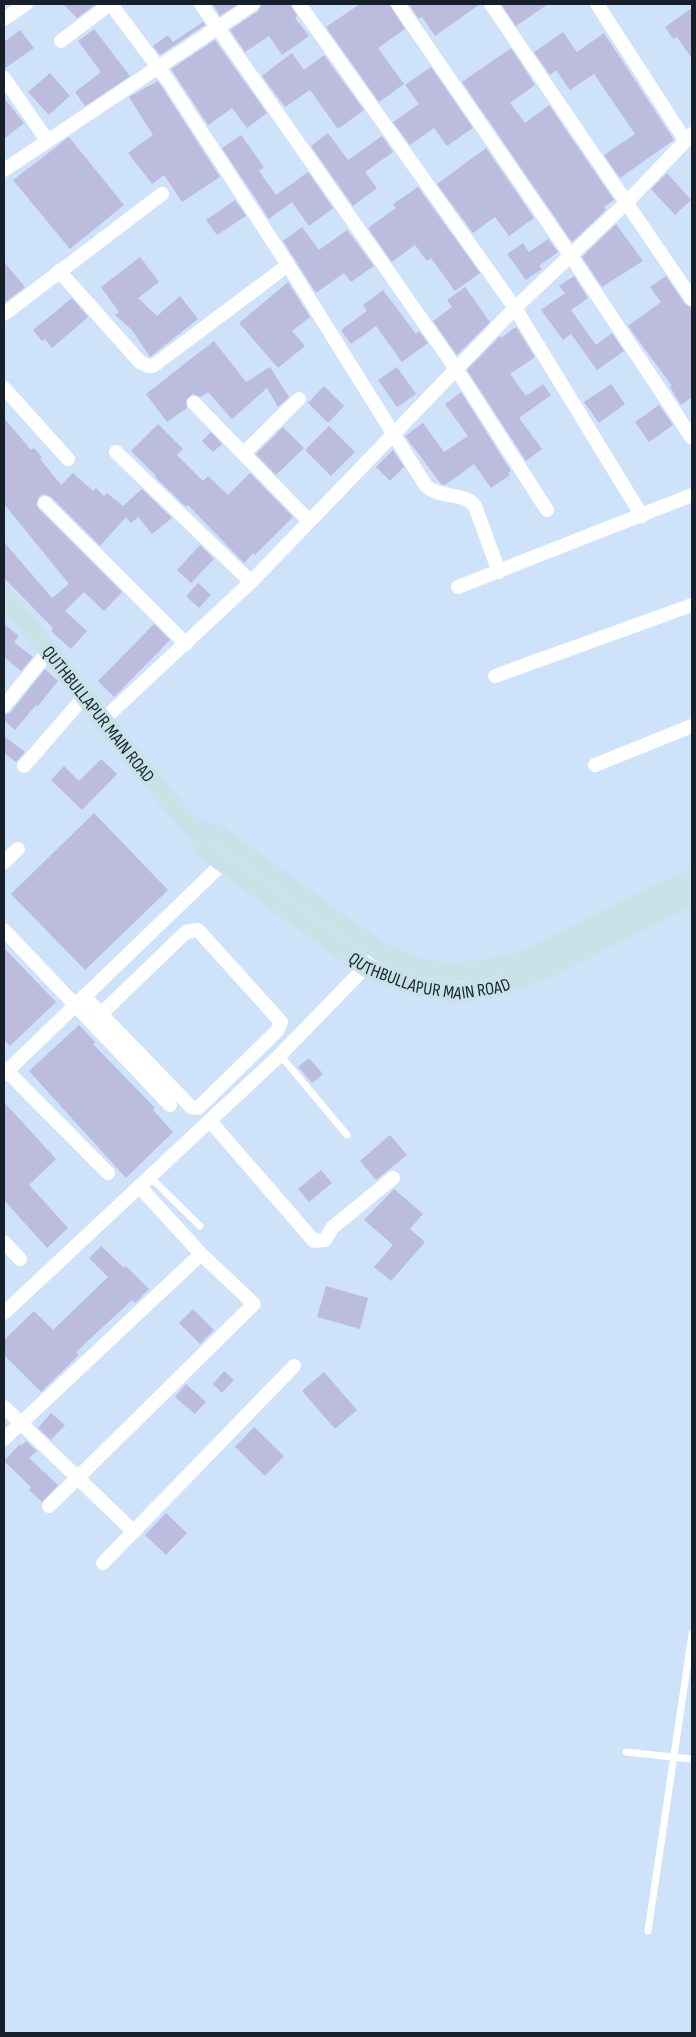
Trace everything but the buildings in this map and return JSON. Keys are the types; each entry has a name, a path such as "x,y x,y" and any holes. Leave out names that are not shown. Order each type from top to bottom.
{"main road":[{"name":"QUTHBULLAPUR MAIN ROAD","path":"5,598 180,815 198,831 204,849 222,864 367,968 418,987 458,993 499,987 551,967 692,896"},
{"name":"QUTHBULLAPUR MAIN ROAD","path":"198,831 216,833 380,952 419,967 449,972 486,969 519,962 692,878"}],"street":[{"path":"4,19 26,4"},
{"path":"61,41 111,4 158,68 288,265 426,486 441,495 455,496 471,502 499,572"},
{"path":"202,4 457,370 547,510"},
{"path":"4,170 253,4"},
{"path":"299,4 515,308 642,516"},
{"path":"398,4 571,256 692,438"},
{"path":"491,4 628,202 692,299"},
{"path":"104,719 251,582 515,308 628,202 689,137 605,7"},
{"path":"4,78 47,140"},
{"path":"4,314 162,194"},
{"path":"59,271 140,362 153,366 288,265"},
{"path":"4,388 68,459"},
{"path":"244,453 299,399"},
{"path":"194,403 309,521"},
{"path":"116,452 251,582"},
{"path":"458,587 692,495"},
{"path":"45,504 186,644"},
{"path":"495,676 692,605"},
{"path":"4,706 48,652"},
{"path":"24,766 84,696"},
{"path":"595,765 692,726"},
{"path":"4,862 18,849"},
{"path":"108,1173 5,1071 222,864"},
{"path":"80,1000 101,1014 191,1107 198,1108 277,1031 281,1022 198,930 192,929 186,932 101,1014"},
{"path":"4,930 80,1000 170,1105"},
{"path":"4,1313 280,1055 367,968 380,952"},
{"path":"210,1121 314,1241 325,1240 332,1228 393,1178"},
{"path":"49,1506 254,1304 201,1254 139,1186"},
{"path":"4,1242 20,1259"},
{"path":"4,1439 19,1422 201,1254"},
{"path":"103,1563 294,1366"},
{"path":"4,1407 134,1532"}],"lane":[{"path":"280,1055 347,1135"},
{"path":"150,1177 200,1226"},
{"path":"648,1932 692,1634"},
{"path":"626,1752 692,1759"}]}
